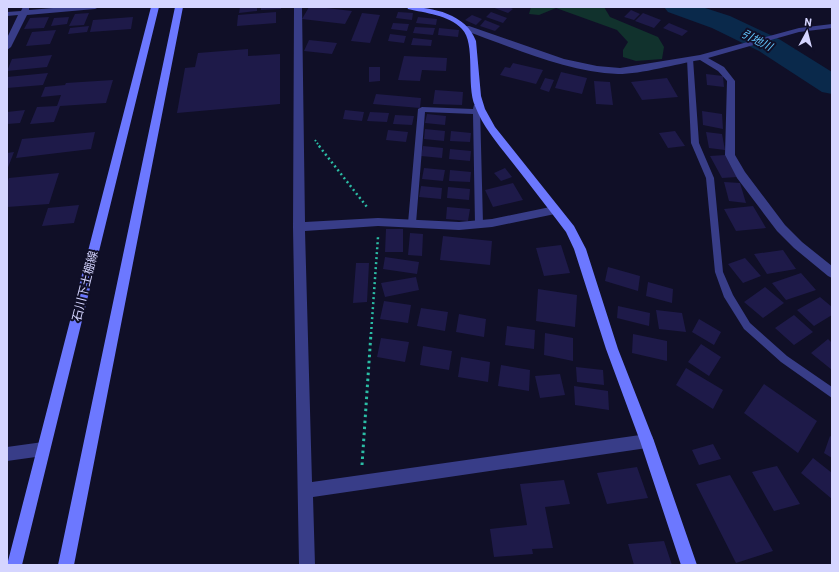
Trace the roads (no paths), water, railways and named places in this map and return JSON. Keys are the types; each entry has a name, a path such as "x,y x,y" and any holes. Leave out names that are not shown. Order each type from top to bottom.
{"street":[{"path":"7,14 25,10 95,7"},
{"name":"石川下土棚線","path":"14,565 155,7"},
{"path":"66,565 179,7"},
{"path":"298,7 299,227 307,565"},
{"path":"411,7 456,21 466,28 562,61 597,69 620,71 696,58 799,30 832,26"},
{"path":"7,47 25,10"},
{"path":"466,28 472,40 476,95 482,112 492,130 570,230 580,249 612,349 647,441 689,565"},
{"path":"696,58 721,69 731,81 730,155 741,175 781,228 798,245 832,273"},
{"path":"299,227 378,222 459,226 492,223 555,210"},
{"path":"306,490 647,441"},
{"path":"7,454 43,450"}],"lane":[{"path":"696,58 695,142 710,178 719,272 729,297 747,326 784,359 832,393"},
{"path":"476,95 479,224"},
{"path":"412,223 422,108 476,112"}],"waterway":[{"name":"引地川","path":"677,7 721,22 769,45 832,85"}]}
